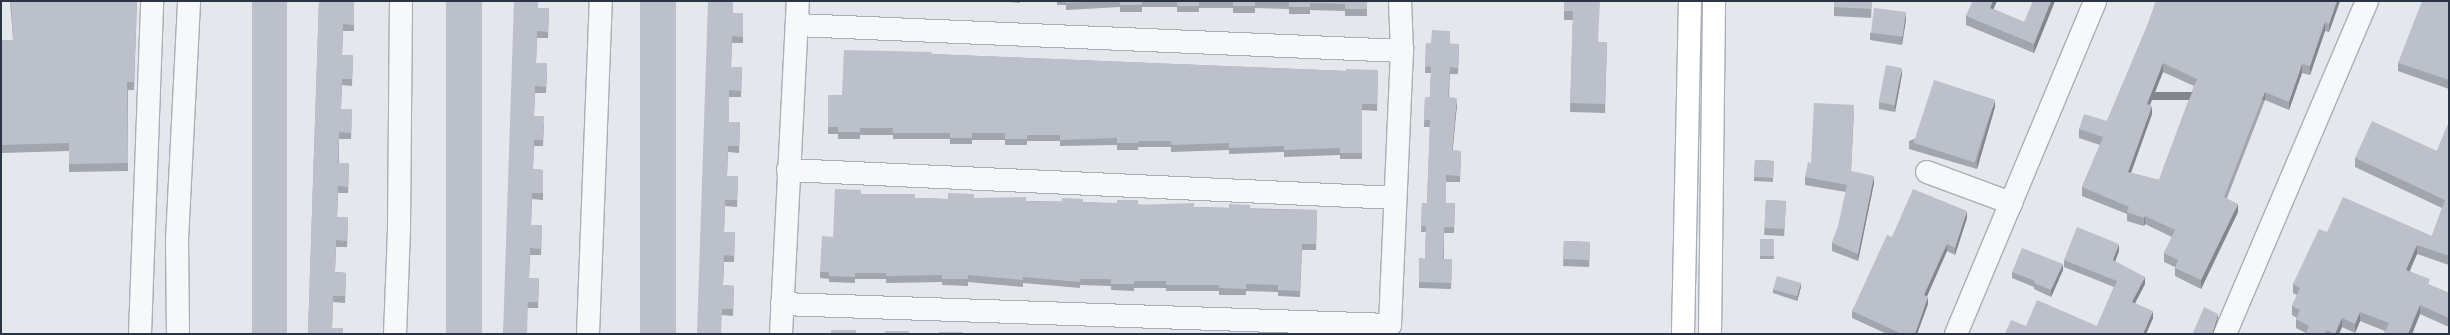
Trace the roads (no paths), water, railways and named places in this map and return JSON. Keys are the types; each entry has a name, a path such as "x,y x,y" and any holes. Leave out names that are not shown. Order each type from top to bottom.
{"main road":[{"path":"1683,334 1690,1"},
{"path":"1710,334 1714,1"}],"street":[{"path":"140,334 152,1"},
{"path":"178,334 177,240 189,1"},
{"path":"395,334 399,229 401,1"},
{"path":"588,334 601,1"},
{"path":"782,334 788,170 798,1"},
{"path":"782,304 1390,325 1402,51 1400,1"},
{"path":"1956,334 2095,1"},
{"path":"2225,334 2367,1"},
{"path":"797,25 1402,51"},
{"path":"788,170 1395,198"},
{"path":"1927,172 2011,203"}]}
